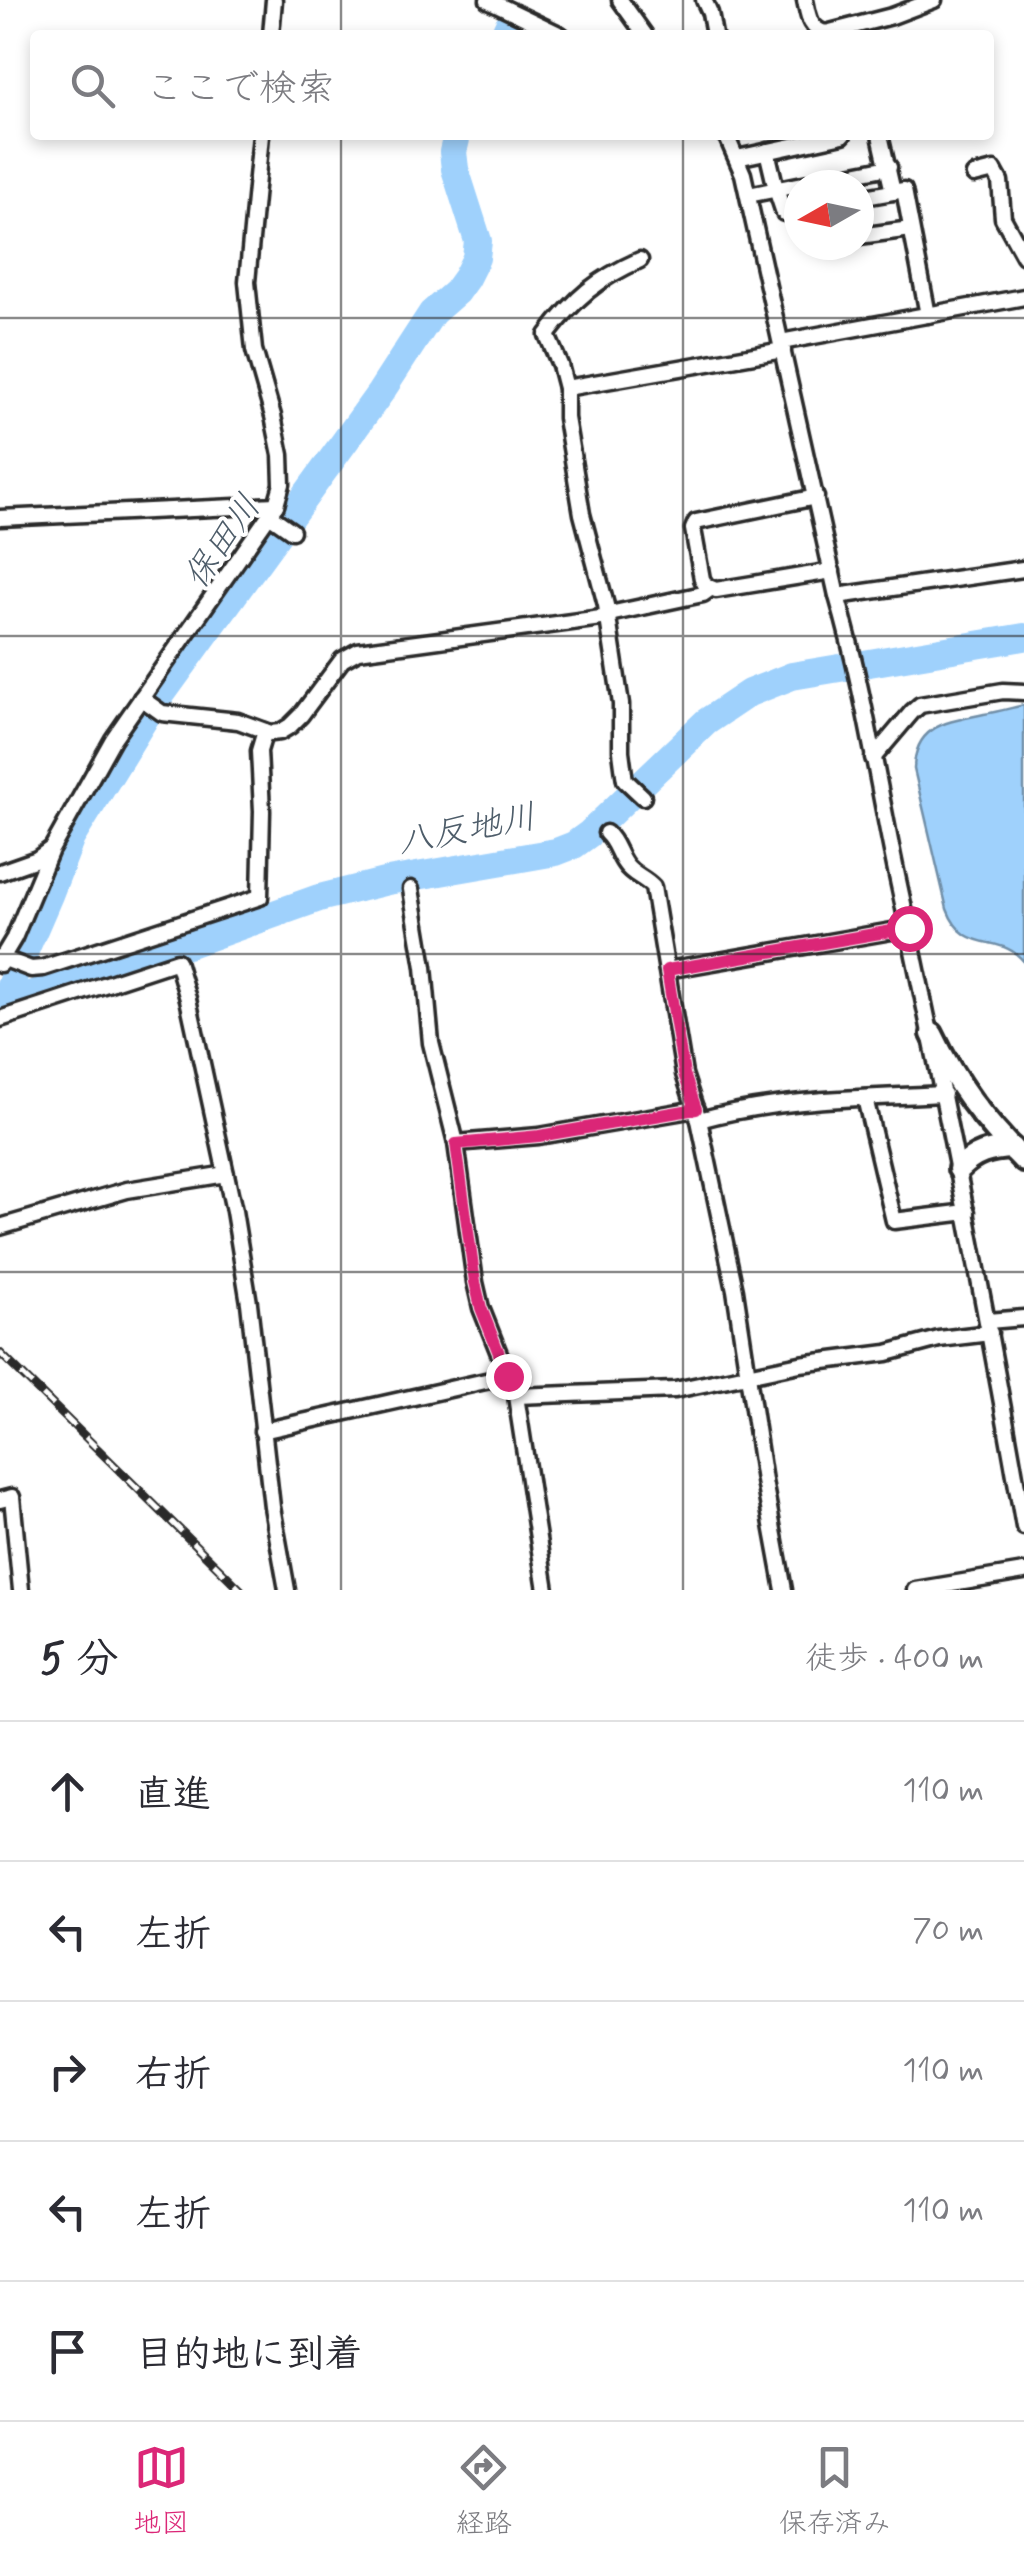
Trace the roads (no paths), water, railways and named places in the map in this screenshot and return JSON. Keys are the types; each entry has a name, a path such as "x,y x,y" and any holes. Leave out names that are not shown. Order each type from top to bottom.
{"street":[{"path":"271,30 274,0"},
{"path":"488,0 519,6 554,30"},
{"path":"620,0 641,30"},
{"path":"704,0 713,30"},
{"path":"804,0 816,30"},
{"path":"838,30 934,0"},
{"path":"260,140 246,282 254,350 281,455 281,520 148,704 113,739 52,848 1,960 31,969 43,968 260,898 259,751 265,730"},
{"path":"729,140 748,195 852,651 944,1094 1024,1527"},
{"path":"738,158 820,140"},
{"path":"881,140 893,192"},
{"path":"767,151 784,213"},
{"path":"748,195 889,167"},
{"path":"974,174 994,170 1000,181 1003,218 1024,256"},
{"path":"874,195 904,190 928,315"},
{"path":"874,234 911,228"},
{"path":"640,260 592,285 547,336 566,388 566,418 582,514 606,605 621,704 624,774 641,796"},
{"path":"566,388 1024,297"},
{"path":"816,497 696,522 692,530 702,579 716,590 832,571"},
{"path":"0,518 281,520"},
{"path":"838,596 1023,568"},
{"path":"148,704 162,713 238,721 272,733 290,726 342,660 358,651 607,616 703,594 710,588"},
{"path":"873,758 920,705 1004,691 1024,692"},
{"path":"606,832 625,865 653,888 684,1074 698,1114 735,1290 782,1590"},
{"path":"0,872 37,859 52,848"},
{"path":"411,888 431,1043 456,1144 475,1282 481,1308 516,1396 546,1590"},
{"path":"667,970 909,928"},
{"path":"0,1018 178,961 226,1174 249,1303 272,1507 287,1590"},
{"path":"932,1034 950,1072 1018,1154"},
{"path":"456,1144 807,1100 944,1094"},
{"path":"865,1098 894,1221 967,1212"},
{"path":"958,1168 979,1152 992,1149 1018,1154"},
{"path":"0,1227 127,1190 226,1174"},
{"path":"516,1396 659,1391 800,1364 887,1353 1024,1318"},
{"path":"262,1431 508,1376"},
{"path":"0,1500 12,1498 22,1590"},
{"path":"915,1590 1024,1572"}],"water":[{"path":"1024,705 1024,962 1005,947 973,939 955,924 947,909 914,769 920,743 936,728"}],"waterway":[{"name":"保田川","path":"506,30 508,26"},
{"name":"保田川","path":"0,997 7,992 71,838 148,713 380,393 432,313 466,278 476,258 478,241 455,169 456,140"},
{"name":"八反地川","path":"0,1004 139,962 319,898 388,881 556,852 589,834 706,722 749,693 792,676 1024,637"}],"railway":[{"path":"0,1353 241,1590"}]}
